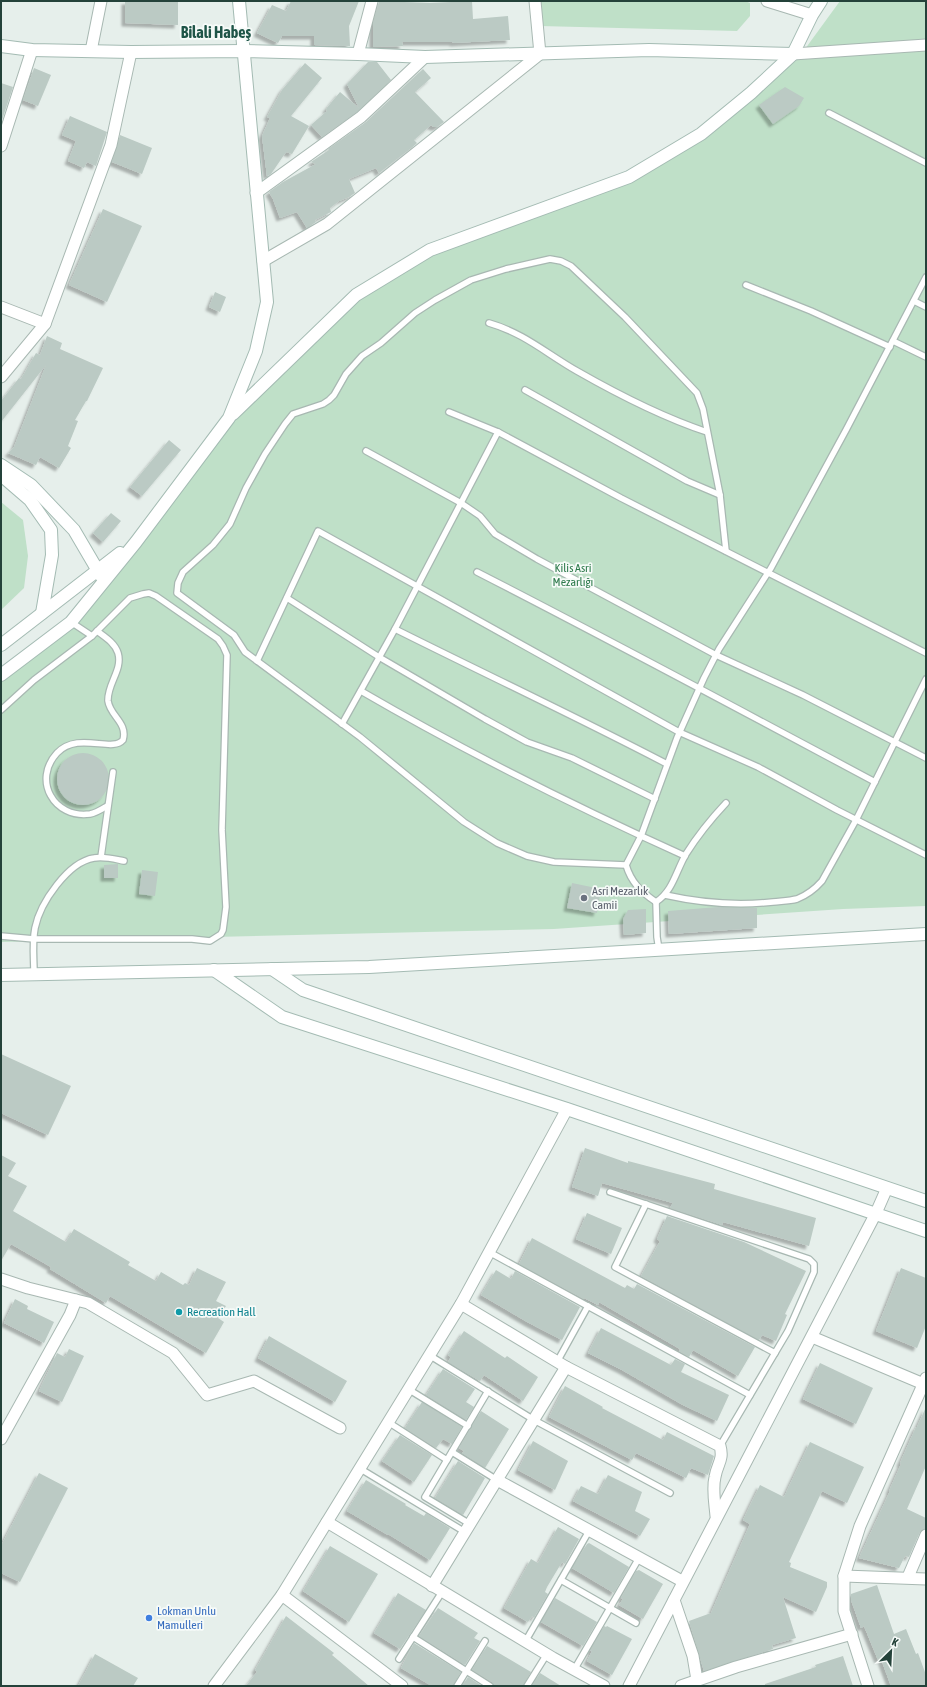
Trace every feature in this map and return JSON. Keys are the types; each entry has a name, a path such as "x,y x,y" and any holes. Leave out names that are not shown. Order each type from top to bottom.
{"street":[{"path":"91,51 101,1"},
{"path":"229,418 256,350 267,302 256,194 240,1"},
{"path":"358,54 372,1"},
{"path":"535,1 540,54"},
{"path":"766,1 812,15"},
{"path":"1,645 42,613 101,576 136,542 229,418 356,295 430,250 629,177 701,134 751,93 793,54 812,15 821,1"},
{"path":"1,46 32,50 131,52 244,51 425,57 649,50 793,54 926,44"},
{"path":"1,146 32,50"},
{"path":"1,376 45,324 111,145 131,52"},
{"path":"263,261 326,224 540,54"},
{"path":"256,194 361,117 425,57"},
{"path":"1,307 45,324"},
{"path":"1,465 31,485 74,530 101,576"},
{"path":"1,475 30,500 51,530 52,555 42,613"},
{"path":"1,675 71,622 101,576"},
{"path":"1,975 369,967 926,934"},
{"path":"272,969 303,990 926,1201"},
{"path":"214,970 282,1017 567,1109 926,1231"},
{"path":"214,1686 282,1595 461,1304 567,1109"},
{"path":"629,1686 716,1516 749,1458 812,1337 876,1213 887,1188"},
{"path":"1,1279 28,1288 88,1302 173,1353 207,1395 254,1381 340,1428"},
{"path":"1,1439 70,1315 76,1300"},
{"path":"461,1304 562,1364 720,1446 723,1455 715,1477 714,1489 716,1516"},
{"path":"812,1337 925,1382 860,1526 844,1576 844,1611 868,1686"},
{"path":"437,1589 468,1528 534,1420 562,1364"},
{"path":"497,1480 682,1581"},
{"path":"327,1522 525,1642 604,1686"},
{"path":"908,1577 926,1535"},
{"path":"844,1576 908,1577 926,1579"},
{"path":"282,1595 402,1686"},
{"path":"674,1600 693,1656 697,1680"},
{"path":"681,1686 736,1667 852,1634"}],"lane":[{"path":"829,113 926,163"},
{"path":"626,865 554,862 527,856 497,843 464,822 342,724 245,652 234,635 177,593 180,577 183,572 225,532 265,454 293,414 329,400 334,395 346,374 362,356 381,343 415,313 455,287 488,274 550,260 566,263 571,266 625,317 692,387 700,400 704,409 720,495 726,551"},
{"path":"659,950 656,902 636,886 626,865 641,836 679,732 716,655 768,572 890,347 926,277"},
{"path":"746,285 811,311 890,347"},
{"path":"914,301 926,307"},
{"path":"489,323 513,331 579,372 650,409 678,422 708,432"},
{"path":"893,341 926,357"},
{"path":"525,390 687,480 720,495"},
{"path":"449,412 498,432 621,498 926,653"},
{"path":"342,724 395,629 498,432"},
{"path":"366,451 461,503 480,516 495,534 537,559 716,655 803,695 926,758"},
{"path":"257,661 318,531 679,732 758,767 926,856"},
{"path":"477,572 629,650 699,689 772,726 875,782"},
{"path":"1,710 34,680 92,636 130,598 137,595 149,594 156,596 218,639 225,650 227,695 222,830 226,907 223,930 217,938 210,941 192,939 34,939 1,936"},
{"path":"287,598 379,657 527,742 572,758 655,799"},
{"path":"71,622 92,636"},
{"path":"395,629 495,679 560,709 667,764"},
{"path":"97,631 112,644 119,657 118,667 108,700 111,709 123,728 123,740 114,745 86,742 67,745 57,753 53,759 47,774 47,782 49,793 54,802 68,811 92,814 107,806"},
{"path":"665,895 689,900 735,905 796,899 812,891 822,881 856,820 926,679"},
{"path":"361,691 526,782 685,856"},
{"path":"101,857 113,772"},
{"path":"656,902 665,895 673,883 685,856 697,837 726,803"},
{"path":"34,974 35,929 42,908 54,888 81,862 94,857 124,861"},
{"path":"610,1192 812,1261 814,1264 814,1272 788,1331 720,1446"},
{"path":"646,1204 615,1267 775,1353"},
{"path":"489,1252 750,1394"},
{"path":"562,1364 588,1306"},
{"path":"429,1355 534,1420 670,1492"},
{"path":"408,1389 468,1426"},
{"path":"468,1528 425,1497 488,1391"},
{"path":"388,1422 448,1460"},
{"path":"452,1452 497,1480"},
{"path":"359,1468 468,1528"},
{"path":"525,1642 589,1531"},
{"path":"574,1670 639,1558"},
{"path":"561,1580 636,1623"},
{"path":"399,1659 413,1637 437,1589"},
{"path":"413,1637 490,1686"},
{"path":"457,1686 485,1641"},
{"path":"527,1686 547,1654"}],"green space":[{"path":"538,1 745,1 750,3 750,16 737,31 540,26"},
{"name":"Kilis Asri Mezarlığı","path":"840,1 926,1 926,906 843,909 554,929 1,942 1,673 77,613 185,467 358,293 432,248 631,174 752,94 797,60"},
{"path":"1,502 23,520 28,556 24,588 1,610"}],"building":[{"path":"125,1 178,1 178,25 125,23"},
{"path":"291,1 359,1 349,26 350,46 314,45 314,36 282,36 278,43 257,33 272,5 286,11"},
{"path":"379,1 430,3 472,1 473,19 508,16 510,40 452,43 454,42 402,42 403,46 373,47 373,23"},
{"path":"368,62 377,62 391,80 357,112 322,137 311,125 327,111 326,109 340,92 359,108 347,84"},
{"path":"305,63 322,78 291,116 309,126 292,154 286,152 271,174 267,176 262,136 270,118 267,117 282,90"},
{"path":"34,68 51,75 38,106 23,100"},
{"path":"423,69 431,78 415,92 444,122 437,127 433,127 431,125 414,140 417,143 415,145 379,173 376,168 349,179 355,193 339,201 330,208 331,212 315,220 316,222 307,228 297,212 280,218 269,192 283,182 316,164 311,162 366,122"},
{"path":"1,83 13,87 2,120 1,120"},
{"path":"785,87 804,98 799,106 773,124 759,105"},
{"path":"70,116 107,132 96,166 87,162 84,168 68,161 76,141 62,135"},
{"path":"120,135 152,148 142,174 112,162"},
{"path":"103,209 142,226 107,302 69,285"},
{"path":"215,292 226,297 220,312 209,307"},
{"path":"47,336 62,343 60,349 103,368 87,401 75,420 78,421 68,446 71,448 59,468 40,457 36,465 8,453 14,447 46,365 1,422 1,401 19,378 21,379 36,353 40,355"},
{"path":"169,440 181,450 142,496 130,487"},
{"path":"111,513 121,521 103,542 93,533"},
{"path":"78,753 88,753 102,760 109,774 109,784 102,798 88,805 78,805 68,801 61,794 57,784 57,774 61,764 68,757"},
{"path":"118,864 118,878 104,878 104,865"},
{"path":"142,870 158,872 155,896 139,894"},
{"name":"Asri Mezarlık Camii","path":"572,883 601,889 597,913 567,908"},
{"path":"718,907 757,908 757,928 669,934 668,911"},
{"path":"646,909 646,933 624,935 623,919 628,910"},
{"path":"1,1054 71,1086 48,1135 1,1113"},
{"path":"585,1148 628,1163 628,1161 715,1184 714,1189 816,1218 809,1246 723,1222 722,1225 670,1208 673,1203 602,1183 598,1196 572,1187"},
{"path":"1,1155 16,1163 8,1176 27,1186 13,1211 66,1242 74,1229 130,1262 128,1265 156,1281 161,1272 183,1285 185,1283 189,1285 197,1268 226,1282 216,1301 226,1306 218,1318 224,1322 206,1353 110,1296 106,1303 50,1269 51,1267 11,1244 1,1261"},
{"path":"587,1213 622,1228 611,1254 576,1239"},
{"path":"667,1216 744,1242 806,1271 785,1314 787,1315 776,1341 762,1335 759,1340 641,1276 660,1241 657,1239"},
{"path":"532,1238 625,1288 627,1285 634,1289 637,1284 755,1347 738,1376 693,1350 689,1357 679,1351 680,1349 599,1302 598,1305 584,1299 519,1264"},
{"path":"901,1268 926,1278 926,1326 917,1348 876,1331"},
{"path":"496,1270 511,1279 515,1271 580,1307 562,1340 481,1295"},
{"path":"15,1299 28,1306 27,1309 54,1322 44,1343 4,1323"},
{"path":"601,1328 671,1365 675,1359 685,1364 681,1372 729,1395 717,1421 683,1405 622,1370 588,1353"},
{"path":"464,1331 505,1358 507,1356 538,1377 523,1401 484,1375 480,1381 448,1362 451,1357 448,1355"},
{"path":"269,1336 347,1381 335,1402 258,1358"},
{"path":"69,1349 84,1356 62,1402 39,1391 57,1353 65,1357"},
{"path":"820,1363 873,1388 856,1424 803,1399"},
{"path":"443,1369 475,1389 466,1402 474,1407 466,1420 426,1395"},
{"path":"565,1386 603,1407 602,1408 663,1440 667,1432 714,1456 708,1475 691,1468 686,1478 636,1453 632,1460 549,1417"},
{"path":"422,1402 462,1427 452,1444 443,1439 436,1448 405,1428"},
{"path":"926,1407 926,1466 907,1509 926,1518 926,1528 920,1532 909,1557 905,1556 899,1568 859,1558 890,1491 901,1464 900,1463"},
{"path":"481,1411 509,1429 485,1468 462,1453 464,1451 459,1448"},
{"path":"400,1435 432,1455 414,1482 382,1461"},
{"path":"533,1441 568,1461 555,1490 518,1470"},
{"path":"810,1442 864,1467 847,1503 822,1491 789,1562 791,1563 790,1567 827,1582 827,1587 816,1612 783,1597 796,1638 772,1645 773,1649 704,1671 689,1621 711,1613 750,1524 743,1520 760,1485 784,1497"},
{"path":"458,1461 485,1478 463,1515 435,1498"},
{"path":"39,1473 68,1488 20,1582 1,1573 1,1546"},
{"path":"608,1475 642,1492 635,1511 650,1519 640,1536 573,1501 581,1486 598,1494"},
{"path":"366,1480 424,1516 426,1513 450,1528 430,1560 347,1511"},
{"path":"558,1527 579,1539 565,1564 562,1562 547,1587 545,1592 548,1594 534,1618 532,1616 528,1622 504,1608 531,1559 538,1563"},
{"path":"589,1543 629,1567 614,1593 572,1568"},
{"path":"330,1546 378,1574 349,1622 303,1591"},
{"path":"639,1570 663,1584 643,1619 619,1605 623,1599 621,1598 636,1571"},
{"path":"877,1585 894,1634 906,1629 916,1654 918,1653 926,1675 926,1686 891,1686 881,1659 878,1660 864,1626 861,1628 851,1600 851,1594"},
{"path":"398,1593 426,1610 400,1649 374,1633"},
{"path":"555,1598 597,1622 583,1646 541,1622"},
{"path":"438,1608 478,1633 474,1638 480,1641 465,1665 419,1636"},
{"path":"286,1616 334,1653 332,1655 369,1686 246,1686 257,1672 255,1670"},
{"path":"604,1626 607,1626 632,1639 612,1675 587,1661 592,1651 590,1650"},
{"path":"414,1643 461,1672 453,1686 432,1686 401,1668"},
{"path":"487,1646 531,1672 523,1686 494,1686 492,1682 472,1670"},
{"path":"95,1654 138,1678 133,1686 78,1686"},
{"path":"843,1656 853,1686 765,1686 765,1684 816,1667 815,1665"},
{"path":"540,1673 561,1686 532,1686"},
{"path":"468,1677 482,1686 462,1686"}],"place":[{"name":"Asri Mezarlık Camii","path":"584,898"},
{"name":"Recreation Hall","path":"179,1312"},
{"name":"Lokman Unlu Mamulleri","path":"149,1618"}],"district":[{"name":"Bilali Habeş","path":"216,32"}]}
